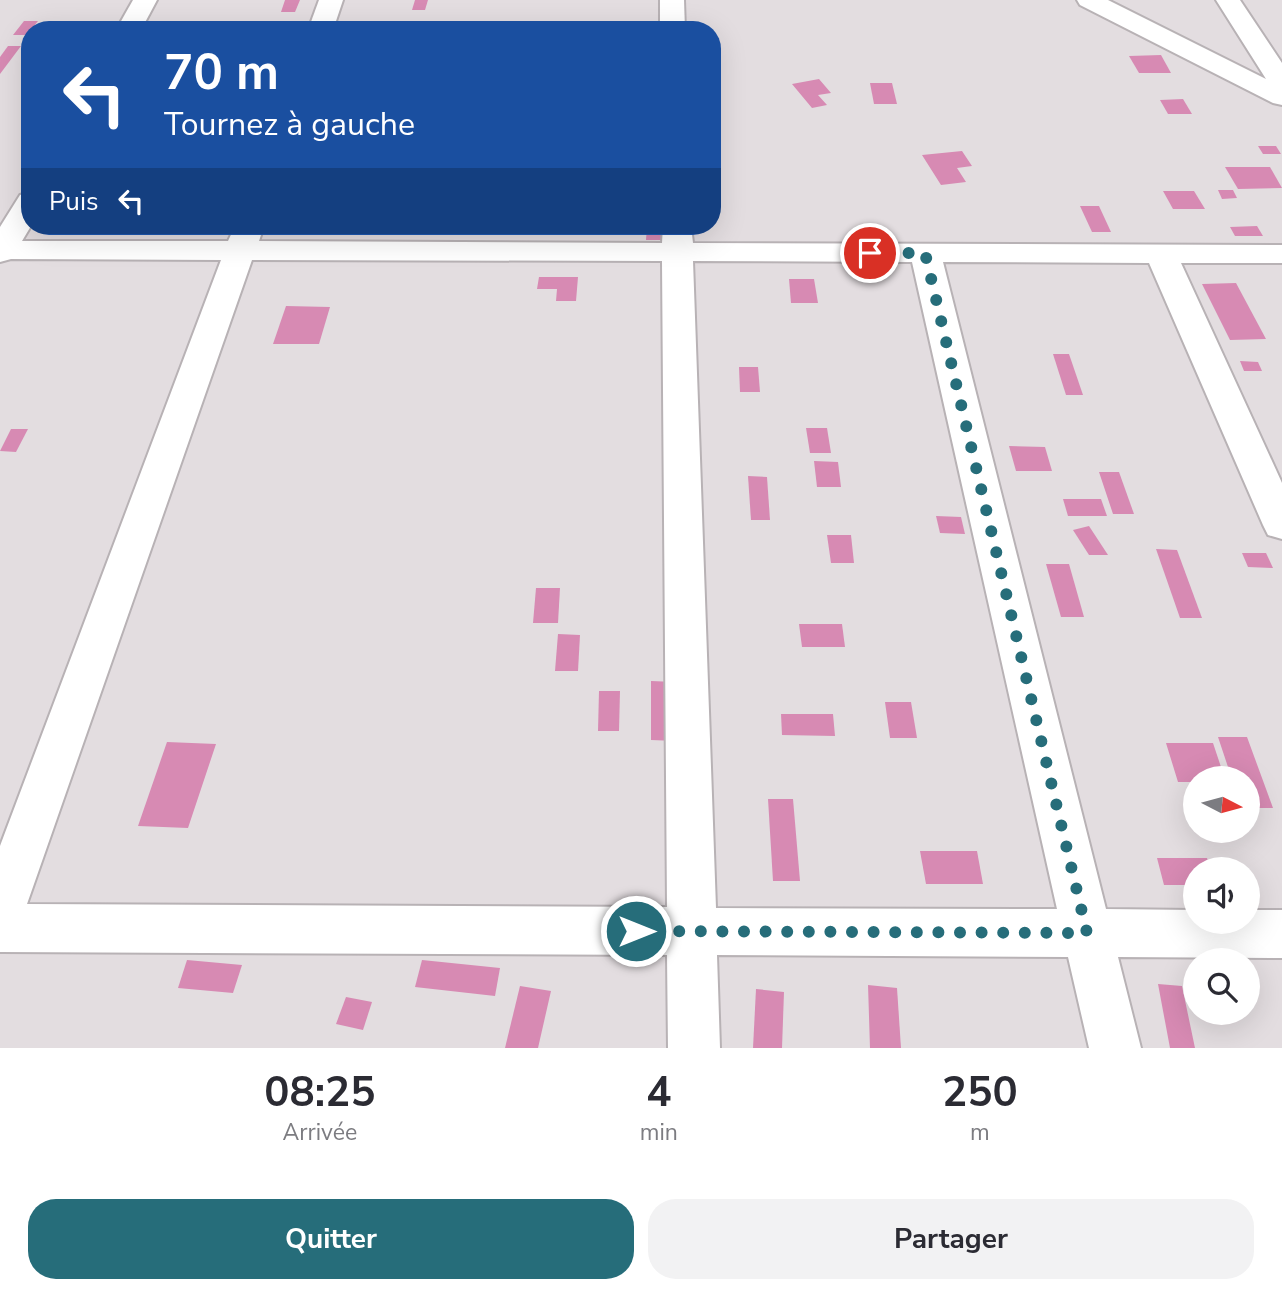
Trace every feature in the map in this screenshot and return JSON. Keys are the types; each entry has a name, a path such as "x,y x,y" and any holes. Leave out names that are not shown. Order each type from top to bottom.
{"street":[{"path":"133,21 145,0"},
{"path":"323,21 331,0"},
{"path":"672,0 673,21"},
{"path":"1088,0 1282,97"},
{"path":"1228,0 1282,83"},
{"path":"1,251 21,217"},
{"path":"1,251 244,238 677,239 925,253 1282,254"},
{"path":"0,911 244,238"},
{"path":"677,239 694,1048"},
{"path":"925,253 1115,1048"},
{"path":"1161,254 1282,526"},
{"path":"0,928 1282,934"}],"building":[{"path":"285,0 300,0 295,12 281,12"},
{"path":"415,0 428,0 425,10 412,10"},
{"path":"21,25 21,35 13,35"},
{"path":"8,46 21,46 0,74 0,57"},
{"path":"1161,55 1171,73 1139,73 1129,56"},
{"path":"819,79 831,93 818,95 827,105 812,108 792,84"},
{"path":"870,83 892,83 897,104 874,104"},
{"path":"1183,99 1192,114 1168,114 1160,100"},
{"path":"1258,146 1276,146 1281,154 1263,154"},
{"path":"962,151 972,166 957,168 966,182 941,185 922,155"},
{"path":"1225,167 1270,167 1282,188 1238,189"},
{"path":"1218,190 1233,190 1237,198 1222,199"},
{"path":"1163,191 1194,191 1205,209 1173,209"},
{"path":"1080,206 1099,206 1111,232 1092,232"},
{"path":"1257,226 1263,236 1235,236 1230,227"},
{"path":"646,235 665,235 665,240 646,240"},
{"path":"539,277 578,277 576,301 556,301 557,289 537,289"},
{"path":"789,279 814,279 818,303 791,303"},
{"path":"1236,283 1266,339 1230,340 1202,284"},
{"path":"286,306 330,307 319,344 273,344"},
{"path":"1053,354 1069,354 1083,395 1066,395"},
{"path":"1240,361 1258,362 1262,371 1244,371"},
{"path":"739,367 758,367 760,392 740,392"},
{"path":"806,428 827,428 831,453 810,453"},
{"path":"11,429 28,429 16,452 0,451"},
{"path":"1009,446 1045,447 1052,471 1016,471"},
{"path":"814,461 838,462 841,487 817,487"},
{"path":"1099,472 1119,472 1134,514 1113,514"},
{"path":"748,476 767,477 770,520 751,520"},
{"path":"1063,499 1101,499 1107,516 1068,516"},
{"path":"936,516 961,517 965,534 940,533"},
{"path":"1089,526 1108,555 1089,555 1073,530"},
{"path":"827,535 851,535 854,563 831,563"},
{"path":"1156,549 1177,550 1202,618 1180,618"},
{"path":"1242,553 1266,553 1273,568 1248,567"},
{"path":"1046,564 1069,564 1084,617 1061,617"},
{"path":"536,588 560,588 558,623 533,623"},
{"path":"799,624 842,624 845,647 802,647"},
{"path":"558,634 580,635 578,671 555,671"},
{"path":"651,681 675,682 676,741 651,740"},
{"path":"599,691 620,691 619,731 598,731"},
{"path":"885,702 911,702 917,738 890,738"},
{"path":"781,714 833,714 835,736 782,735"},
{"path":"1218,737 1247,737 1258,766 1228,766"},
{"path":"167,742 216,744 188,828 138,826"},
{"path":"1166,743 1213,743 1221,766 1183,766 1183,782 1178,782"},
{"path":"1260,772 1273,808 1260,808"},
{"path":"768,799 793,799 800,881 773,881"},
{"path":"920,851 977,851 983,884 926,884"},
{"path":"1157,858 1183,858 1183,885 1164,885"},
{"path":"187,960 242,965 233,993 178,988"},
{"path":"422,960 500,968 495,996 415,987"},
{"path":"1158,984 1182,986 1183,1025 1190,1025 1195,1048 1170,1048"},
{"path":"868,985 897,988 901,1048 870,1048"},
{"path":"520,986 551,991 538,1048 505,1048"},
{"path":"756,989 784,992 782,1048 753,1048"},
{"path":"346,997 372,1002 363,1030 336,1024"}],"route":[{"path":"636,931 1087,933 925,253 870,253"}]}
